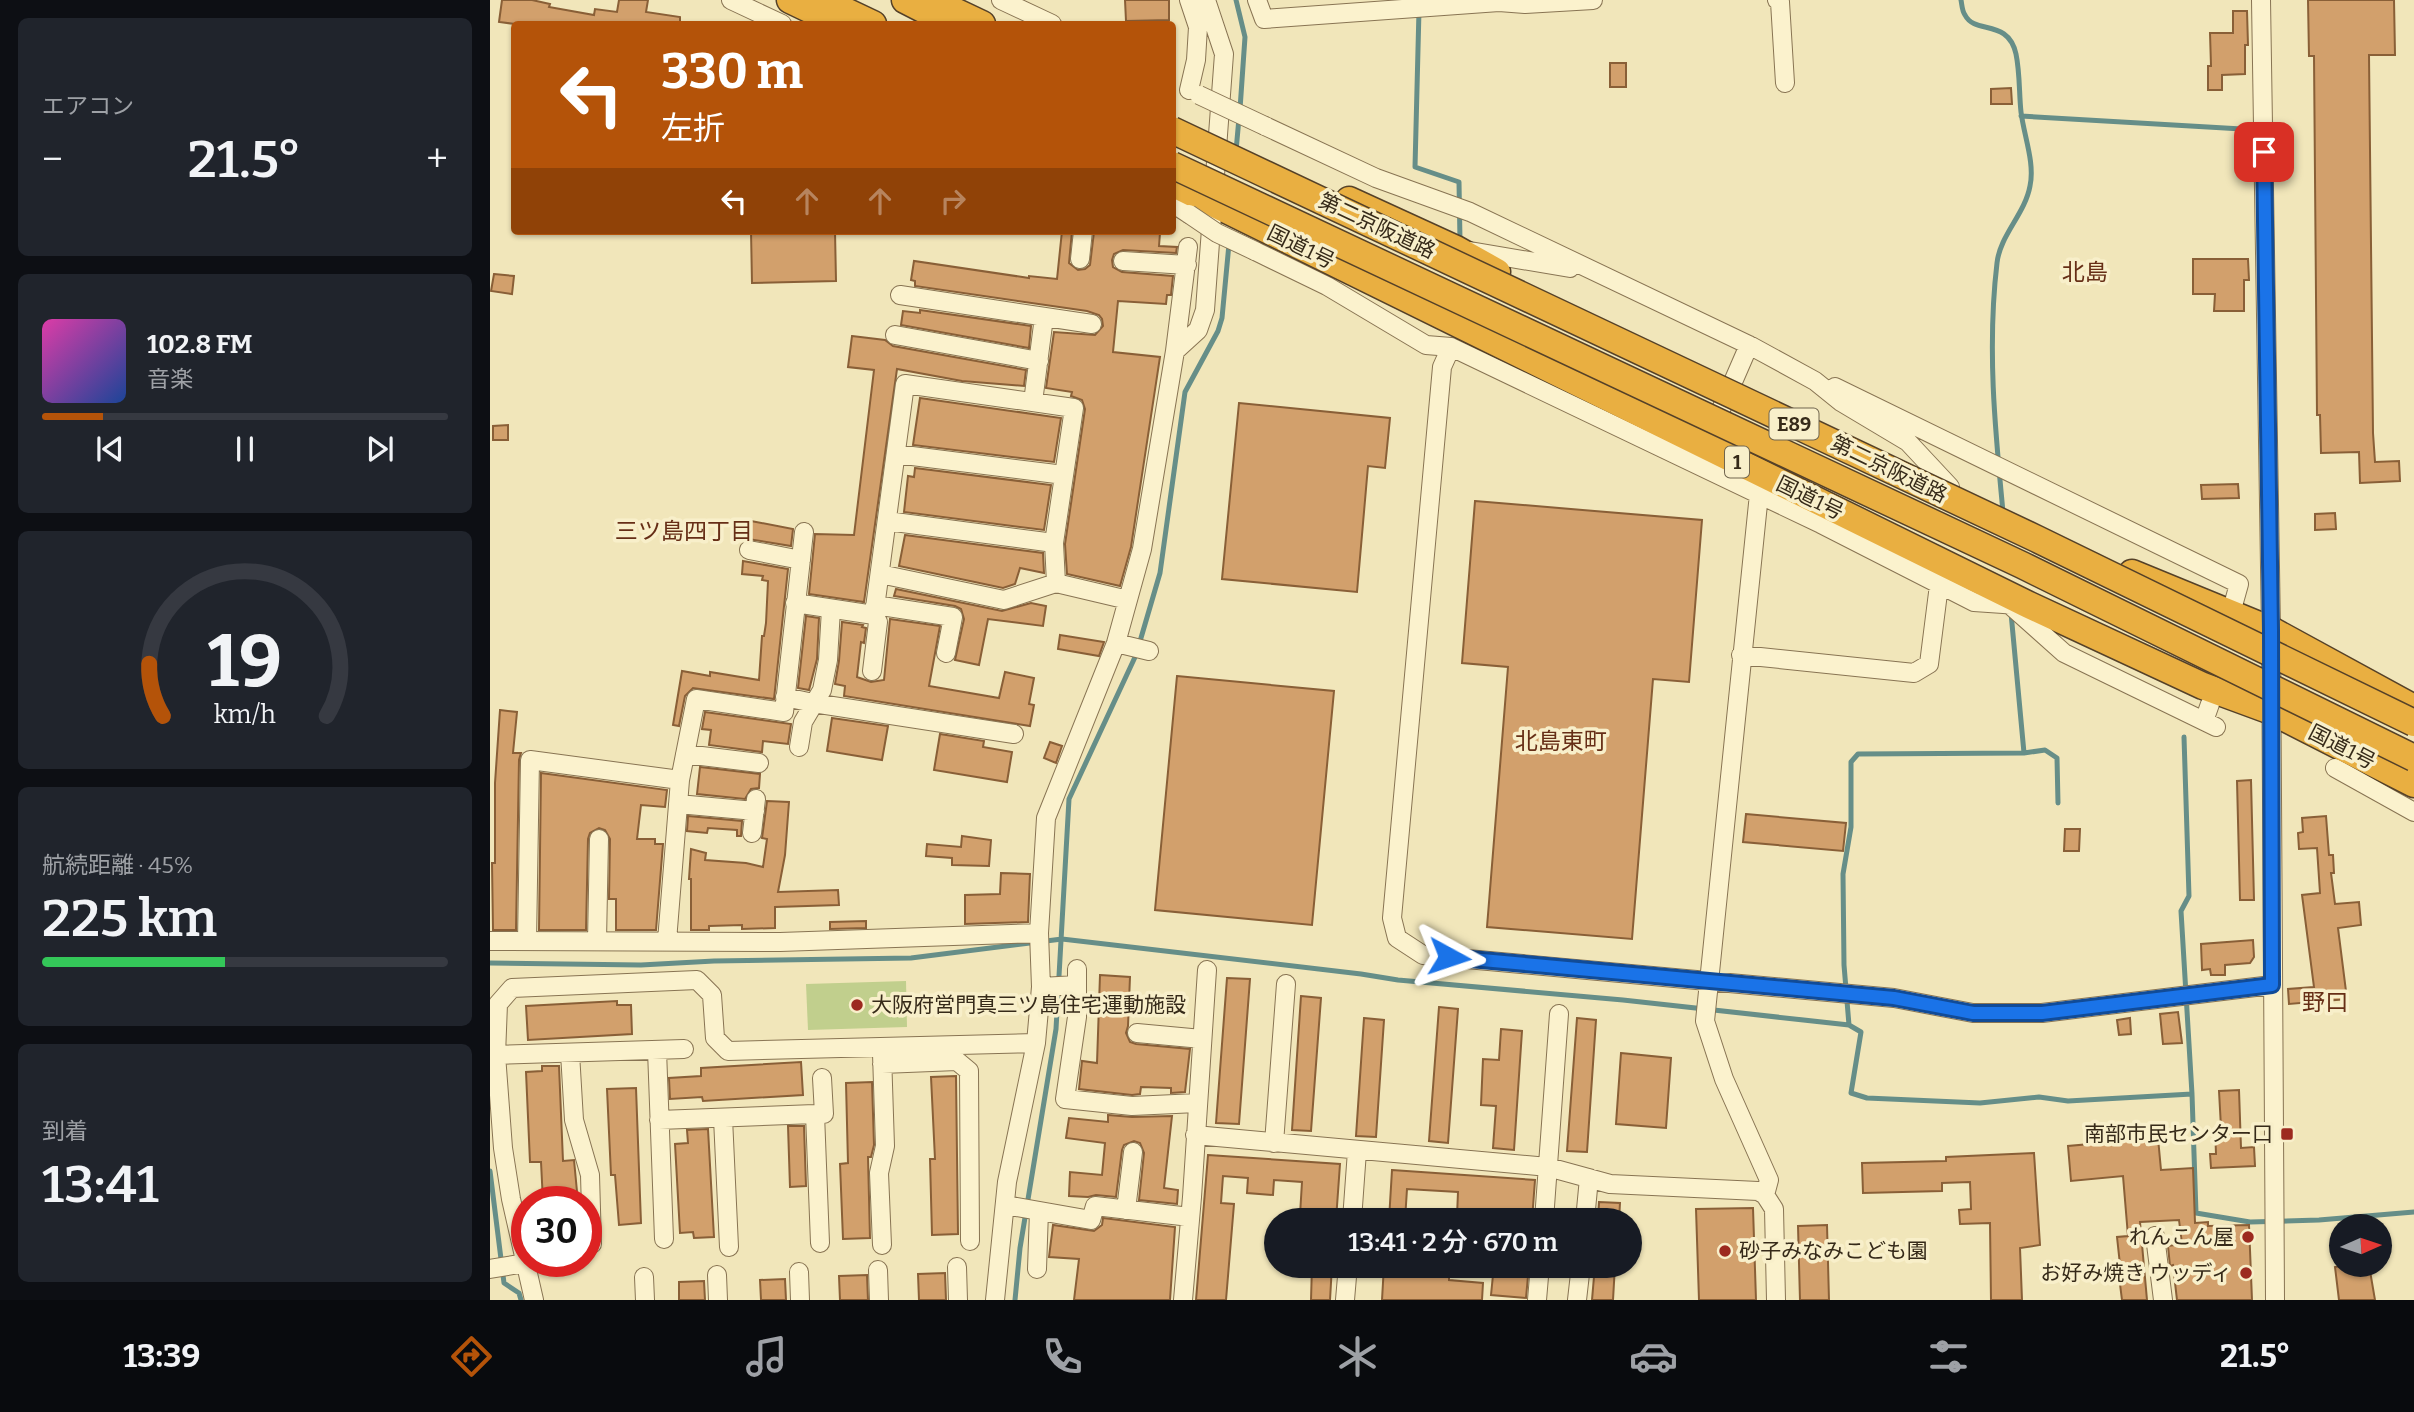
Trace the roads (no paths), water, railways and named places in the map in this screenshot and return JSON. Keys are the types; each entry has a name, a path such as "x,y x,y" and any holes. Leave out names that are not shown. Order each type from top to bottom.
{"highway":[{"path":"790,0 835,21"},
{"path":"822,0 867,21"},
{"path":"905,0 947,21"},
{"path":"931,0 976,21"},
{"path":"1176,121 1456,248 1577,318 1950,486 2113,566 2271,630 2414,708"},
{"name":"第二京阪道路","path":"1176,132 2024,533 2414,723"},
{"name":"第二京阪道路","path":"1176,167 2010,559 2414,758"},
{"name":"国道1号","path":"1176,185 1434,312 1823,515 2203,686 2271,711 2414,784"}],"street":[{"path":"731,0 776,21"},
{"path":"1000,0 1046,21"},
{"path":"1189,0 1198,27 1196,61 1187,89 1376,178 1457,208 1749,345 1815,382 1841,402 1908,442 1950,486"},
{"path":"1175,351 1198,330 1205,310 1225,210 1230,146 1224,54 1206,0"},
{"path":"1257,0 1264,19 1419,6 1593,0"},
{"path":"1777,0 1780,2 1785,83"},
{"path":"2261,0 2271,630 2275,1300"},
{"path":"1176,206 1217,233 1327,286 1426,345 1448,348 1759,494 1823,515 1939,585 1974,602 2014,600 2064,653 2210,717"},
{"path":"1080,259 1083,235"},
{"path":"1456,248 1592,271"},
{"path":"995,1300 1007,1182 1035,1043 1041,987 1039,933 1046,818 1115,643 1142,549 1175,351 1187,256 1123,261"},
{"path":"900,295 1092,324"},
{"path":"1434,312 1433,323 1448,348 1442,367 1393,904 1392,918 1397,938 1423,955 1894,998 1973,1013 2042,1013 2272,985"},
{"path":"1033,402 1044,317"},
{"path":"895,334 1039,361"},
{"path":"1749,345 1713,428 1722,449 1808,485 1827,497 1823,515"},
{"path":"1815,382 1826,383 1858,397 2239,584 2234,602"},
{"path":"872,671 878,622 875,610 905,384 1074,408 1054,543 1056,583"},
{"path":"896,454 1064,475"},
{"path":"1759,494 1706,1013 1724,1079 1769,1180 1765,1195"},
{"path":"887,521 1054,543"},
{"path":"667,941 680,780 696,699 784,712 804,532"},
{"path":"749,550 801,560"},
{"path":"880,573 1004,600 1056,583 1128,600"},
{"path":"1741,655 1914,673 1929,664 1939,585"},
{"path":"795,603 831,609 953,617 946,653"},
{"path":"799,747 803,722 822,690 831,609"},
{"path":"1115,643 1149,651"},
{"path":"785,697 1014,734"},
{"path":"685,754 759,763"},
{"path":"527,941 530,760 680,780"},
{"path":"2335,768 2414,812"},
{"path":"678,804 756,805 752,833"},
{"path":"597,941 599,839"},
{"path":"490,941 780,942 1039,933"},
{"path":"1183,1300 1207,970"},
{"path":"1041,987 1077,977 1074,1049 1065,1099 1132,1106 1197,1103"},
{"path":"511,1199 503,1148 496,1055 498,1004 512,988 696,980 712,995 715,1038 728,1051 957,1061 969,1071 970,1241"},
{"path":"1273,1143 1286,984"},
{"path":"1545,1208 1559,1014"},
{"path":"1137,1033 1202,1039"},
{"path":"882,1056 1035,1043"},
{"path":"657,1049 664,1240"},
{"path":"496,1055 684,1049"},
{"path":"570,1053 574,1120 590,1175 590,1186"},
{"path":"882,1056 885,1146 879,1173 882,1245"},
{"path":"659,1121 824,1114 822,1078"},
{"path":"815,1114 820,1243"},
{"path":"723,1118 729,1247"},
{"path":"1195,1135 1548,1167 1610,1184 1758,1191 1765,1195 1774,1209 1776,1300"},
{"path":"1353,1208 1357,1151"},
{"path":"1126,1210 1133,1152"},
{"path":"1586,1208 1589,1178"},
{"path":"1005,1205 1091,1220 1095,1206 1191,1217"},
{"path":"1037,1269 1039,1211"},
{"path":"2155,1236 2163,1300"},
{"path":"490,1269 511,1265"},
{"path":"957,1267 958,1300"},
{"path":"878,1270 879,1300"},
{"path":"799,1272 800,1300"},
{"path":"717,1275 718,1300"},
{"path":"524,1277 534,1300"},
{"path":"645,1277 645,1300"},
{"path":"1345,1300 1347,1278"},
{"path":"1537,1300 1539,1278"},
{"path":"1577,1300 1580,1278"}],"waterway":[{"path":"1236,0 1245,37 1240,109"},
{"path":"1961,0 1963,12 1970,21 1999,31 2012,43 2016,54 2021,112 2031,168 2027,196 1999,253 1994,294 1993,388 2003,512"},
{"path":"1419,10 1415,167 1459,182 1460,241"},
{"path":"2021,116 2259,130"},
{"path":"1236,151 1239,118"},
{"path":"1015,1300 1020,1248 1056,1029 1069,799 1136,655 1160,573 1185,392 1218,331 1222,318 1229,244"},
{"path":"2011,613 2024,753"},
{"path":"2184,737 2189,896 2181,911 2196,1213 2250,1222 2319,1220 2414,1212"},
{"path":"1849,1025 1844,965 1843,874 1851,827 1851,762 1858,754 2024,753 2045,750 2057,758 2058,803"},
{"path":"490,963 641,965 714,961 911,958 1062,939 1398,980 1623,1000 1849,1025 1861,1032 1851,1093 1867,1098 1980,1103 2039,1097 2068,1101 2192,1094"},
{"path":"490,1171 504,1283 519,1293 521,1300"}],"place":[{"name":"大阪府営門真三ツ島住宅運動施設","path":"857,1005"},
{"name":"南部市民センター口","path":"2287,1134"},
{"name":"れんこん屋","path":"2248,1237"},
{"name":"砂子みなみこども園","path":"1725,1251"},
{"name":"お好み焼き ウッディ","path":"2246,1273"}],"district":[{"name":"北島","path":"2085,272"},
{"name":"三ツ島四丁目","path":"684,531"},
{"name":"北島東町","path":"1561,741"},
{"name":"野口","path":"2325,1002"}]}
